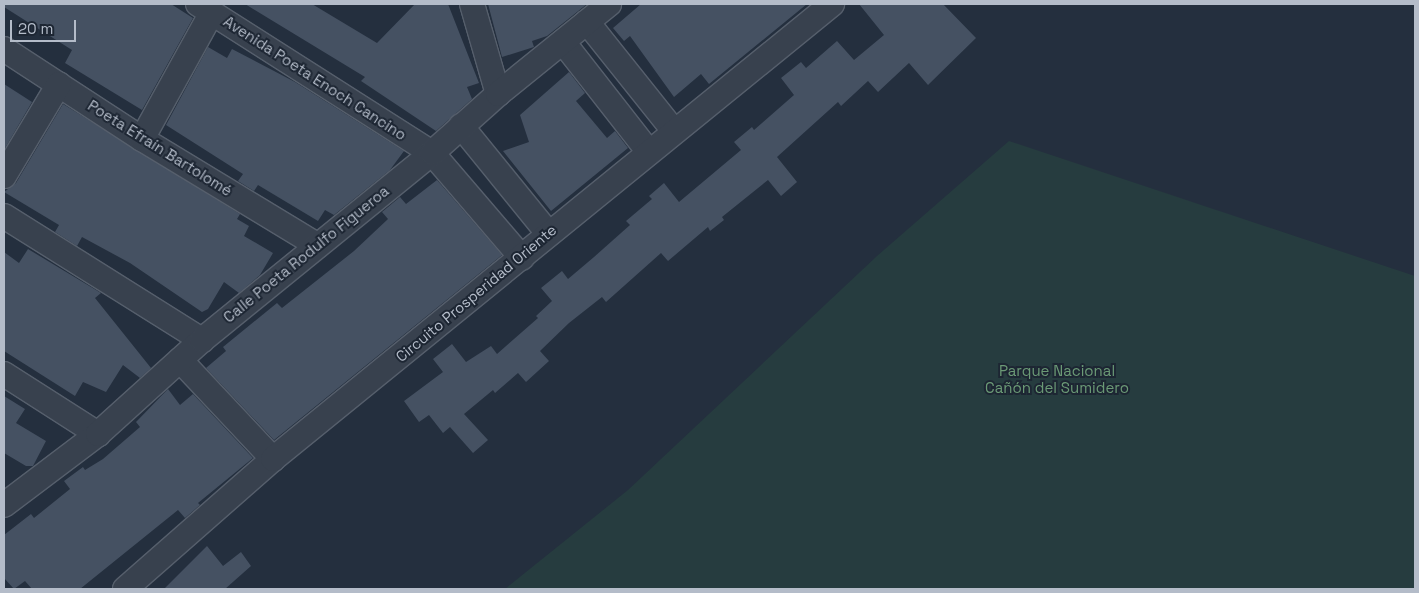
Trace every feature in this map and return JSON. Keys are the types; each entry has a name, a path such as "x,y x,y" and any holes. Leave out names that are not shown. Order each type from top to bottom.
{"street":[{"path":"472,4 498,94"},
{"name":"Calle Poeta Rodulfo Figueroa","path":"4,505 98,434 202,340 432,153 498,94 609,4"},
{"name":"Circuito Prosperidad Oriente","path":"125,589 273,460 522,258 548,233 832,4"},
{"path":"142,139 205,8"},
{"name":"Avenida Poeta Enoch Cancino","path":"205,8 432,153 522,258"},
{"path":"587,22 674,131"},
{"path":"563,42 649,152"},
{"name":"Poeta Efraín Bartolomé","path":"4,49 142,139 317,245"},
{"path":"4,176 59,84"},
{"path":"461,126 548,233"},
{"path":"4,216 202,340"},
{"path":"180,360 273,460"},
{"path":"4,374 98,434"}],"green space":[{"name":"Parque Nacional Cañón del Sumidero","path":"1009,141 1415,276 1415,589 505,589 628,490 877,256"}],"building":[{"path":"4,4 171,4 193,18 142,110 65,63 72,50 4,7"},
{"path":"245,4 312,4 377,43 415,4 448,4 479,83 467,87 472,99 436,131 361,81 365,77"},
{"path":"488,4 587,4 547,36 532,41 534,47 502,57"},
{"path":"641,4 807,4 709,84 701,74 674,97 630,36 624,41 613,28"},
{"path":"859,4 943,4 976,38 928,85 909,63 878,92 868,81 841,106 838,102 777,157 797,182 781,196 768,180 722,217 724,220 710,231 708,227 668,261 661,253 606,302 602,297 569,323 540,351 549,361 526,382 518,373 495,393 493,390 464,414 488,440 473,453 450,427 443,433 429,415 419,422 404,401 443,372 433,359 452,344 466,362 491,346 497,354 538,318 536,316 552,301 541,288 562,271 568,279 594,257 630,225 626,221 652,199 649,196 664,183 679,202 741,150 734,142 752,127 754,130 794,95 781,78 801,62 806,68 837,41 854,60 884,35"},
{"path":"208,47 227,58 232,49 295,82 404,151 390,170 334,215 325,210 318,221 258,185 254,191 238,181 243,174 166,125"},
{"path":"569,72 585,93 576,101 607,138 615,131 628,148 551,211 503,151 529,142 520,115"},
{"path":"4,84 32,102 4,150"},
{"path":"63,104 240,214 237,219 249,226 244,236 273,253 260,275 239,293 224,282 208,309 202,312 130,263 82,237 77,246 55,232 59,225 4,192 16,183"},
{"path":"437,180 502,255 274,440 206,368 226,351 223,347 277,303 282,308 354,251 388,219 382,212 400,197 406,204"},
{"path":"28,249 101,293 95,298 151,368 140,378 123,365 106,392 83,382 75,396 4,351 4,252 19,263"},
{"path":"168,389 180,405 193,394 253,458 198,503 200,505 185,518 178,510 80,589 32,589 25,581 14,589 4,578 4,535 31,514 34,518 70,489 64,481 83,467 85,470 103,459 140,427 136,422"},
{"path":"4,396 25,409 16,423 46,441 33,466 26,466 4,453"},
{"path":"207,546 223,566 241,552 251,566 225,589 164,589"}]}
